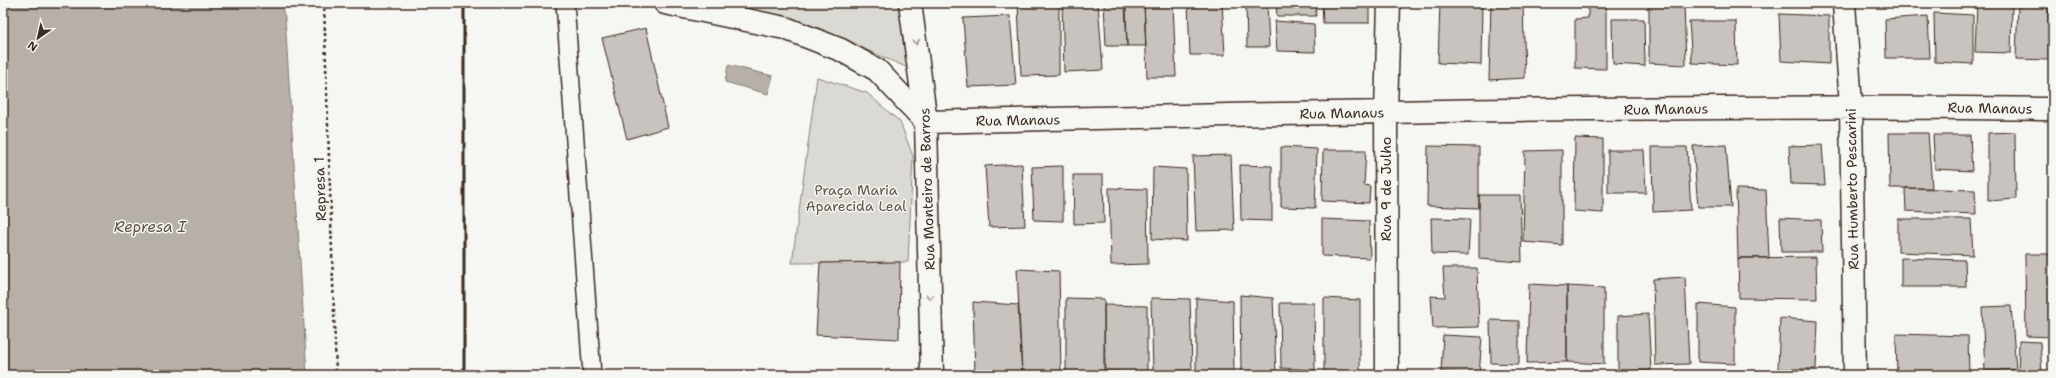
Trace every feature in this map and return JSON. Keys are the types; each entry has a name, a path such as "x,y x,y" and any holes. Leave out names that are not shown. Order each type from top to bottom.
{"street":[{"path":"665,3 785,28 841,50 877,70 926,122"},
{"name":"Rua Monteiro de Barros","path":"910,3 926,122 932,375"},
{"name":"Rua 9 de Julho","path":"1387,375 1386,112 1389,3"},
{"name":"Rua Humberto Pescarini","path":"1844,3 1851,106 1855,375"},
{"name":"Rua Manaus","path":"926,122 1386,112 1851,106 2053,109"}],"lane":[{"path":"565,3 592,375"}],"path":[{"name":"Represa 1","path":"324,3 336,375"}],"green space":[{"path":"721,3 900,3 908,68 812,26"},
{"name":"Praça Maria Aparecida Leal","path":"817,77 867,93 900,122 913,156 908,262 792,263"}],"water":[{"name":"Represa I","path":"3,3 280,3 285,17 307,375 3,375"},
{"path":"728,65 773,76 768,94 725,82"}],"building":[{"path":"1018,3 1059,3 1059,75 1021,76"},
{"path":"1062,3 1098,3 1103,70 1064,72"},
{"path":"1104,3 1125,3 1127,46 1106,46"},
{"path":"1126,3 1144,3 1146,46 1127,46"},
{"path":"1144,3 1173,3 1176,77 1147,77"},
{"path":"1188,3 1222,3 1225,55 1190,55"},
{"path":"1246,3 1267,3 1269,47 1247,47"},
{"path":"1276,3 1315,3 1316,16 1277,16"},
{"path":"1322,3 1369,3 1369,23 1323,23"},
{"path":"1440,3 1482,3 1481,65 1438,63"},
{"path":"1491,3 1523,3 1525,78 1489,80"},
{"path":"1588,3 1606,3 1606,69 1575,68 1575,19 1588,18"},
{"path":"1649,3 1684,3 1686,65 1649,63"},
{"path":"1782,3 1821,3 1821,5 1782,5"},
{"path":"1977,3 2012,4 2011,53 1975,52"},
{"path":"2018,3 2048,3 2049,60 2016,59"},
{"path":"1934,13 1973,15 1973,64 1935,62"},
{"path":"1779,14 1829,16 1829,64 1781,61"},
{"path":"1010,16 1016,85 968,87 963,18"},
{"path":"1928,16 1930,58 1886,58 1885,19"},
{"path":"1612,19 1644,19 1645,66 1613,64"},
{"path":"1275,21 1314,24 1315,52 1277,51"},
{"path":"1689,21 1736,21 1737,65 1692,63"},
{"path":"646,28 668,127 627,139 602,38"},
{"path":"2015,132 2016,199 1988,201 1988,133"},
{"path":"1889,133 1928,133 1932,188 1890,188"},
{"path":"1933,135 1970,135 1972,171 1935,169"},
{"path":"1575,138 1603,139 1603,213 1574,211"},
{"path":"1726,145 1731,207 1698,207 1693,146"},
{"path":"1822,145 1825,185 1791,184 1789,146"},
{"path":"1428,146 1479,147 1479,208 1427,206"},
{"path":"1281,147 1317,149 1315,208 1281,207"},
{"path":"1652,147 1687,147 1691,210 1653,212"},
{"path":"1323,150 1366,150 1364,185 1370,186 1369,203 1322,201"},
{"path":"1562,150 1562,245 1523,242 1525,151"},
{"path":"1608,150 1644,150 1646,193 1608,193"},
{"path":"1231,155 1234,230 1196,231 1193,156"},
{"path":"1022,164 1025,226 989,227 985,166"},
{"path":"1240,165 1272,166 1272,221 1241,220"},
{"path":"1063,166 1063,221 1034,220 1032,167"},
{"path":"1153,167 1186,169 1187,241 1152,239"},
{"path":"1073,175 1103,175 1104,223 1074,224"},
{"path":"1109,188 1147,189 1148,264 1111,265"},
{"path":"1905,188 1975,190 1976,214 1906,211"},
{"path":"1736,189 1766,190 1769,258 1738,258"},
{"path":"1479,195 1520,195 1522,262 1479,259"},
{"path":"1431,218 1470,219 1468,255 1432,254"},
{"path":"1780,218 1821,220 1822,252 1781,252"},
{"path":"1322,219 1369,221 1370,258 1322,256"},
{"path":"1898,219 1971,219 1973,255 1898,252"},
{"path":"2025,254 2053,254 2053,337 2026,336"},
{"path":"1816,257 1817,299 1739,298 1738,258"},
{"path":"1901,258 1965,260 1966,287 1901,287"},
{"path":"900,262 899,339 816,335 820,263"},
{"path":"1443,268 1477,268 1479,327 1433,328 1431,296 1445,297"},
{"path":"1017,269 1059,271 1061,371 1022,372"},
{"path":"1685,277 1689,364 1655,365 1653,279"},
{"path":"1529,284 1567,286 1567,362 1527,363"},
{"path":"1567,286 1604,288 1604,364 1567,362"},
{"path":"1240,295 1273,298 1276,373 1241,373"},
{"path":"1066,298 1104,299 1105,375 1066,374"},
{"path":"1151,298 1190,299 1192,370 1153,371"},
{"path":"1196,298 1233,301 1234,372 1196,373"},
{"path":"1324,298 1360,300 1360,374 1324,372"},
{"path":"973,302 1018,305 1022,375 975,375"},
{"path":"1280,303 1314,303 1315,370 1281,368"},
{"path":"1698,304 1735,307 1735,364 1698,362"},
{"path":"1104,305 1147,306 1147,373 1104,371"},
{"path":"2011,306 2016,369 1985,371 1982,307"},
{"path":"1648,314 1651,370 1618,372 1618,316"},
{"path":"1780,318 1818,321 1816,369 1778,369"},
{"path":"1490,320 1519,321 1519,364 1491,363"},
{"path":"1896,334 1968,336 1969,375 1897,375"},
{"path":"1443,335 1482,337 1479,375 1441,372"},
{"path":"2019,341 2040,342 2042,375 2018,375"}],"railway":[{"path":"464,3 464,375"}]}
